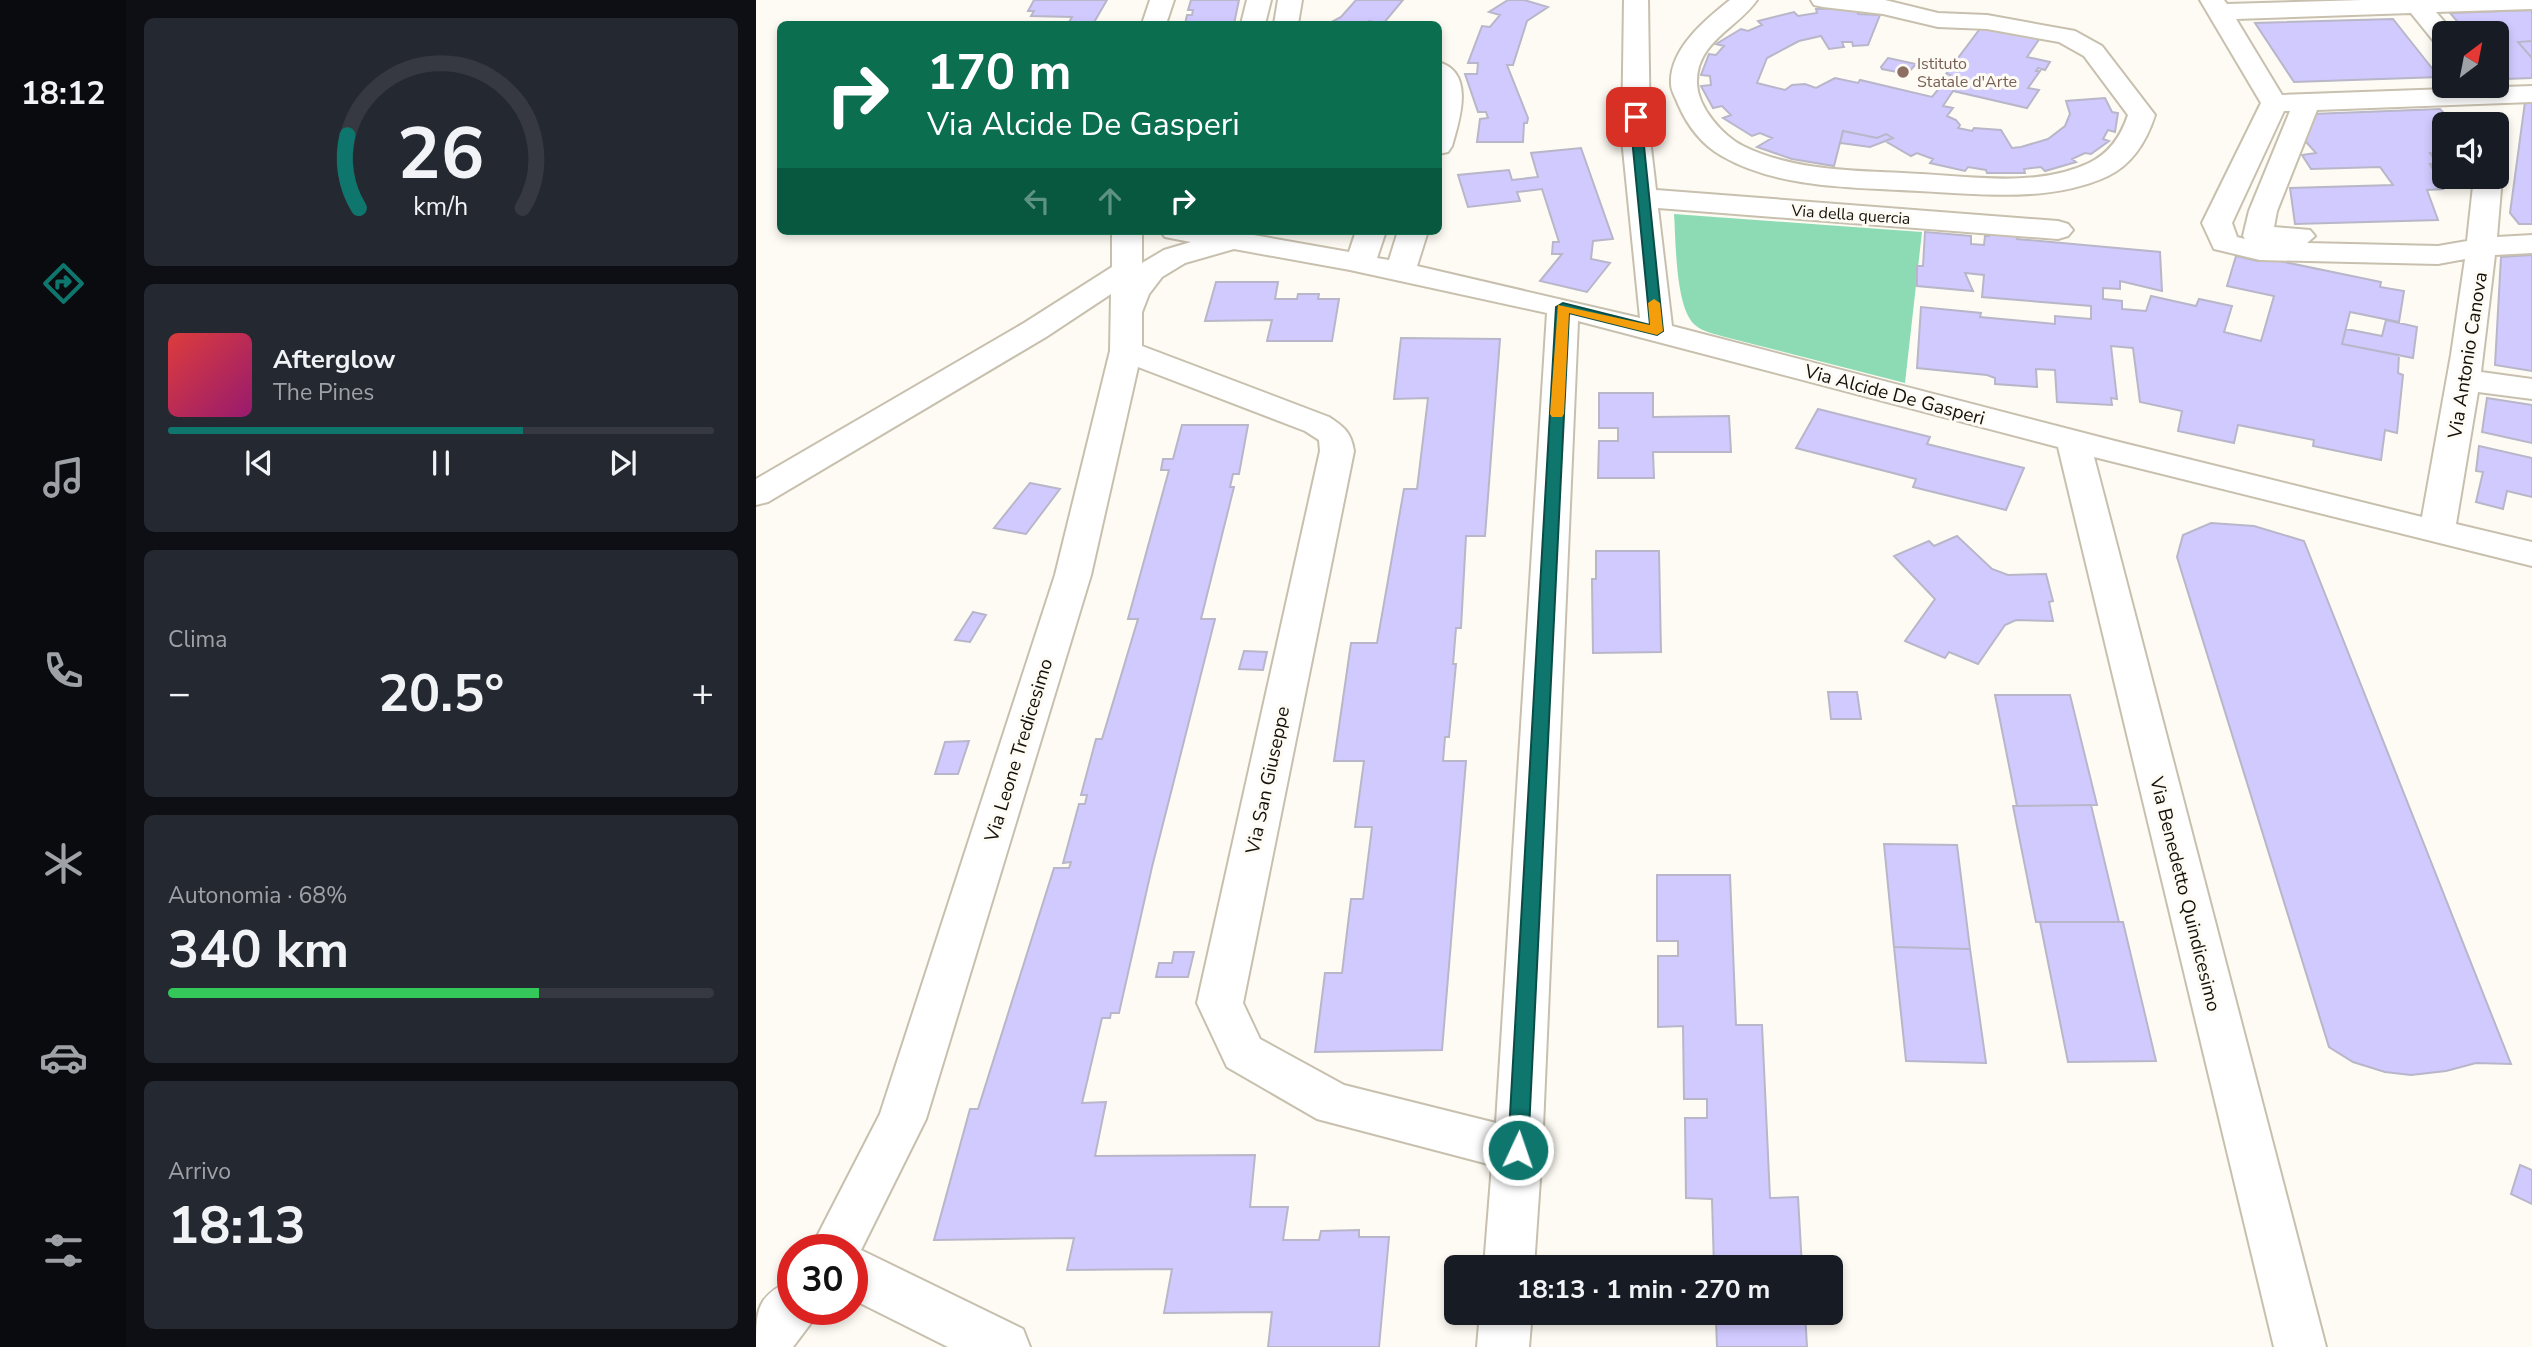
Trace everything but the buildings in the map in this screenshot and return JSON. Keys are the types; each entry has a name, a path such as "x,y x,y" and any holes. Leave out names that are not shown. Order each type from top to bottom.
{"street":[{"path":"1155,21 1162,0"},
{"path":"1254,21 1258,0"},
{"path":"1286,21 1290,0"},
{"path":"1636,0 1636,139 1657,331"},
{"path":"1745,0 1715,24 1691,54 1684,84 1695,111 1710,134 1734,152 1793,172 1846,179 2003,187 2051,182 2088,174 2119,157 2131,142 2142,115 2093,51 2066,36 1987,22 1938,20 1883,7 1823,0"},
{"path":"2216,6 2532,2"},
{"path":"2416,3 2432,23"},
{"path":"2216,6 2274,103"},
{"path":"1442,74 1447,78 1450,98 1442,130"},
{"path":"2510,93 2532,94"},
{"path":"2274,103 2432,94"},
{"path":"2307,102 2263,211 2258,236 2432,236 2483,247"},
{"path":"2274,103 2217,223 2224,243 2260,251 2438,255 2483,247 2532,244"},
{"path":"1858,215 1918,182"},
{"name":"Via Antonio Canova","path":"2437,532 2465,380 2483,247 2487,189"},
{"name":"Via della quercia","path":"1643,198 2058,230"},
{"path":"1360,263 1370,235"},
{"path":"1400,271 1412,235"},
{"name":"Via Alcide De Gasperi","path":"1126,332 1135,289 1147,272 1168,258 1184,240"},
{"name":"Via Alcide De Gasperi","path":"1126,250 1151,255 1184,240 1255,243 1400,271 1563,307 2073,441 2532,554"},
{"path":"756,494 1035,330 1126,250"},
{"name":"Via Leone Tredicesimo","path":"843,1234 902,1119 1073,575 1126,332 1126,250"},
{"path":"1510,1255 1518,1150 1563,307"},
{"name":"Via San Giuseppe","path":"1126,332 1317,424 1335,436 1337,451 1220,1003 1243,1053 1334,1104 1518,1150"},
{"path":"2465,380 2532,389"},
{"name":"Via Benedetto Quindicesimo","path":"2073,441 2300,1347"},
{"path":"868,1280 1003,1347"},
{"path":"760,1347 778,1325"},
{"path":"1503,1347 1505,1325"}],"green space":[{"path":"1674,214 1922,232 1905,383 1725,337 1695,325 1688,316 1680,289"}],"slow traffic":[{"path":"1557,414 1563,307 1657,331 1654,303"}],"place":[{"name":"Istituto Statale d'Arte","path":"1903,72"}],"route":[{"path":"1518,1150 1563,307 1657,331 1636,139 1636,117"}]}
